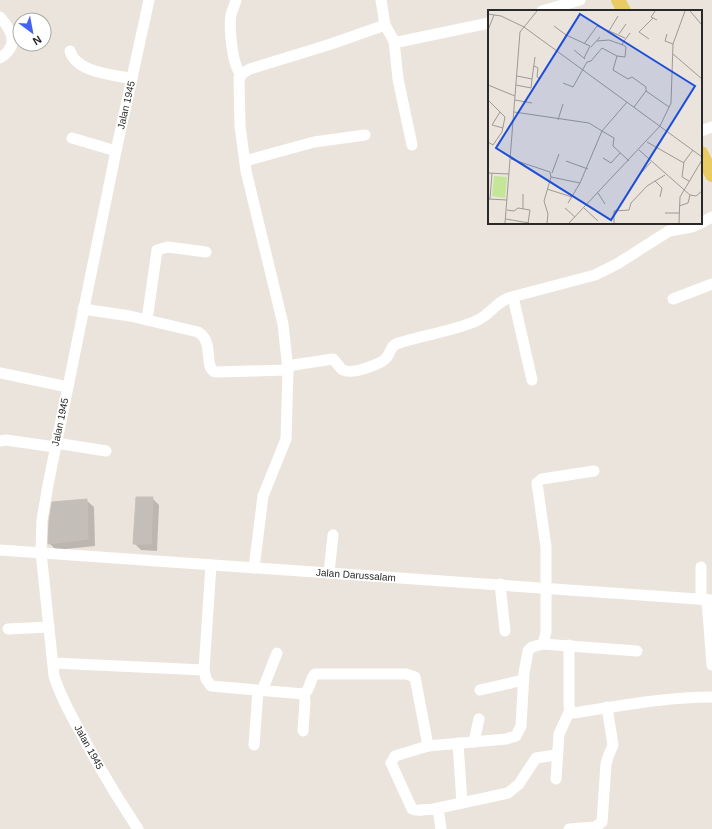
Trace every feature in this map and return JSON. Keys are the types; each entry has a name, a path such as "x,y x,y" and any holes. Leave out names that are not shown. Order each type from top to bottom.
{"main road":[{"path":"618,0 623,10"},
{"path":"702,155 712,175"}],"street":[{"name":"Jalan 1945","path":"135,824 110,786 67,708 56,681 41,552 42,520 56,445 116,151 149,0"},
{"path":"236,0 231,17 231,32 236,68 241,74"},
{"path":"381,0 385,24 394,41 398,79 412,145"},
{"path":"545,10 580,0"},
{"path":"0,17 12,34 12,45 10,50 0,58"},
{"path":"394,41 402,41 488,23"},
{"path":"254,568 263,496 286,439 287,368 282,317 245,161 238,83 241,74 250,69 324,46 385,24"},
{"path":"70,51 75,61 84,66 132,79"},
{"path":"702,131 712,127"},
{"path":"245,161 314,142 365,135"},
{"path":"72,138 116,151"},
{"path":"702,222 712,217"},
{"path":"83,309 189,329 203,335 207,342 209,366 215,372 287,368 333,359 343,370 347,372 366,368 384,360 392,347 396,344 475,322 489,314 497,303 513,297 595,275 617,264 669,231 688,228 698,224"},
{"path":"147,320 158,250 168,247 206,252"},
{"path":"673,299 712,284"},
{"path":"513,297 532,380"},
{"path":"0,373 68,387"},
{"path":"0,441 6,440 106,451"},
{"path":"543,644 546,632 546,547 536,483 542,478 594,471"},
{"path":"329,573 332,535"},
{"name":"Jalan Darussalam","path":"0,550 500,584 707,600"},
{"path":"211,565 204,670 206,679 211,686 304,694 309,689 312,677 315,674 412,675 416,683 428,746"},
{"path":"701,567 707,600 712,665"},
{"path":"500,584 505,632"},
{"path":"8,629 49,627"},
{"path":"556,755 536,758 519,784 508,793 434,809 415,811 412,809 391,763 395,756 428,746 506,739 516,736 521,726 523,680 529,648 543,644 637,651"},
{"path":"556,779 556,755 559,734 570,710 568,645"},
{"path":"254,745 260,691 277,653"},
{"path":"53,663 204,670"},
{"path":"480,690 523,680"},
{"path":"303,731 305,702 304,694"},
{"path":"570,710 574,713 607,707 693,697 712,698"},
{"path":"569,829 595,827 602,822 606,764 613,746 607,707"},
{"path":"474,742 479,719"},
{"path":"458,743 462,803"},
{"path":"434,809 438,812 441,829"}],"building":[{"path":"136,497 153,497 151,544 133,544"},
{"path":"87,499 88,539 48,544 52,502"}]}
